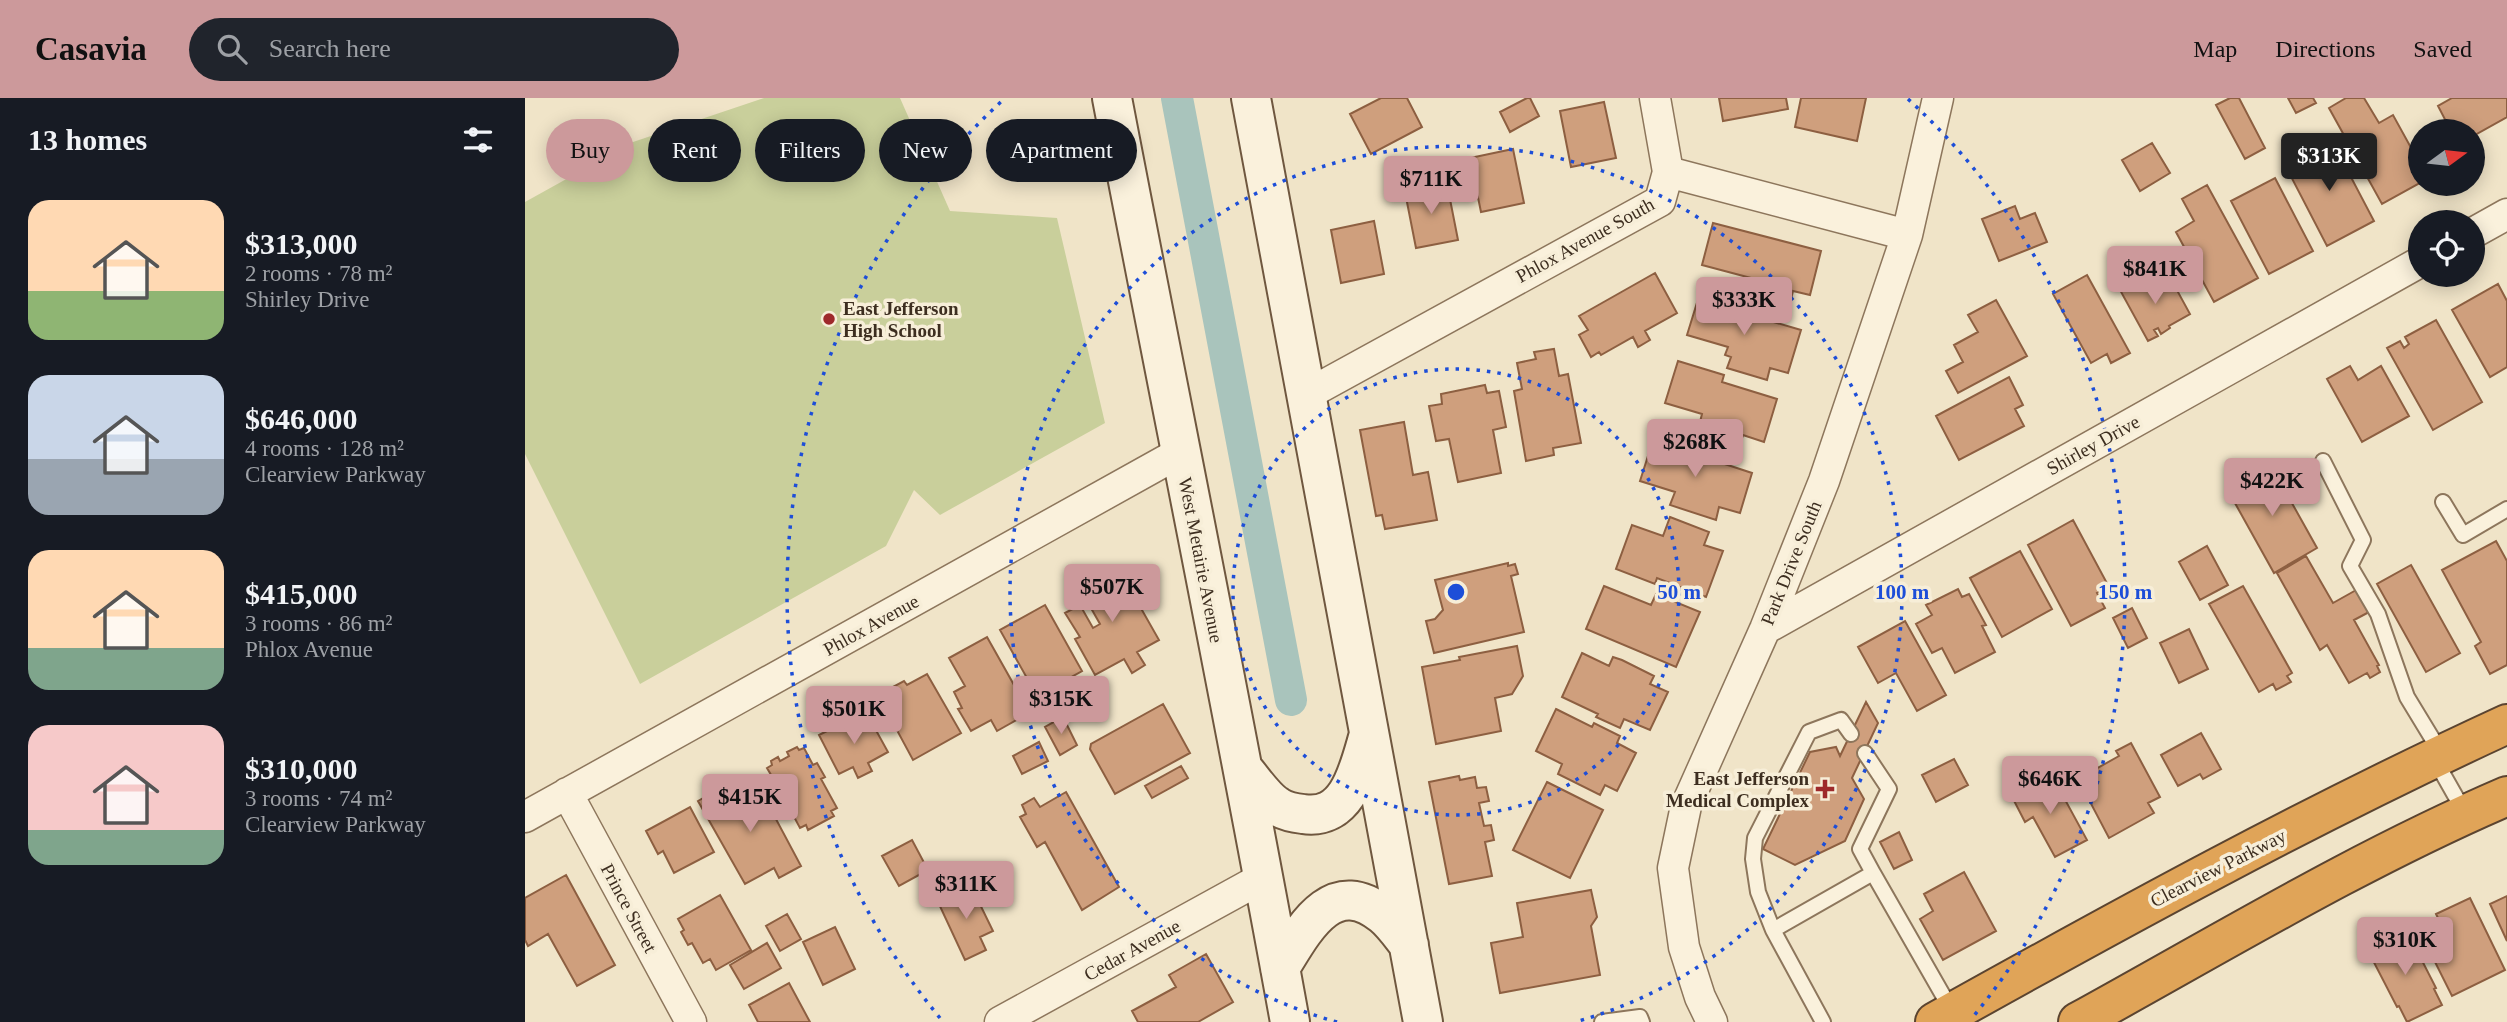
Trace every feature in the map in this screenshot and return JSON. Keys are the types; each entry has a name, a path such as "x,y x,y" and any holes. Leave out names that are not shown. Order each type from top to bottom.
{"highway":[{"name":"Clearview Parkway","path":"1944,1017 2151,902 2438,756 2507,724"},
{"path":"2078,1022 2312,890 2507,796"}],"main road":[{"name":"West Metairie Avenue","path":"1112,98 1179,453 1244,769 1290,1022"},
{"path":"1251,98 1423,1022"},
{"path":"1244,769 1276,805 1311,815 1325,813 1340,803 1355,782 1370,732"},
{"path":"1280,968 1306,926 1326,906 1341,900 1362,902 1384,915 1409,944"}],"street":[{"path":"1655,98 1668,172 1907,235"},
{"name":"Park Drive South","path":"1712,1022 1700,997 1684,947 1673,868 1686,806 1765,629 1824,481 1907,235 1938,98"},
{"name":"Phlox Avenue South","path":"1306,395 1660,201 1668,172"},
{"path":"2485,226 2507,214"},
{"name":"Shirley Drive","path":"1765,629 2408,269"},
{"name":"Phlox Avenue","path":"525,817 1179,453"},
{"name":"Prince Street","path":"567,793 691,1022"},
{"name":"Cedar Avenue","path":"1000,1022 1264,877"}],"lane":[{"path":"2323,461 2363,540 2350,566 2378,614 2407,697 2466,814"},
{"path":"2443,502 2463,535 2507,509"},
{"path":"1823,1022 1773,930 1758,892 1753,859 1755,838 1809,732 1841,720 1851,734"},
{"path":"1865,753 1889,789 1860,849 1944,1017"},
{"path":"1773,930 1873,873"},
{"path":"1602,1022 1640,1017 1642,1022"}],"green space":[{"name":"East Jefferson High School","path":"764,98 900,98 909,119 879,119 879,182 937,182 950,211 1057,218 1105,423 940,515 914,490 886,546 640,684 525,454 525,202 561,182 634,182 634,142 648,137 648,182 741,182 741,119 701,119"}],"building":[{"path":"1381,98 1407,98 1422,127 1371,154 1350,114"},
{"path":"1530,98 1539,116 1510,132 1500,112"},
{"path":"1719,98 1786,98 1788,109 1723,121"},
{"path":"1801,98 1866,98 1857,141 1795,127"},
{"path":"2230,98 2239,98 2265,148 2245,159 2216,105"},
{"path":"2288,98 2313,98 2316,103 2296,113"},
{"path":"2346,98 2364,98 2379,123 2393,115 2408,142 2408,190 2382,204 2329,108"},
{"path":"2452,98 2507,98 2507,117 2485,129 2485,119 2445,119 2438,106"},
{"path":"1604,102 1616,158 1571,167 1560,111"},
{"path":"2332,141 2374,221 2327,246 2285,165"},
{"path":"2152,143 2170,173 2140,191 2122,160"},
{"path":"1513,149 1524,203 1481,212 1470,158"},
{"path":"2275,178 2313,251 2269,274 2231,201"},
{"path":"1447,184 1458,240 1416,248 1405,192"},
{"path":"2207,185 2258,278 2214,302 2176,232 2194,221 2182,199"},
{"path":"2015,206 2020,219 2035,213 2047,242 1999,261 1982,219"},
{"path":"1374,221 1384,274 1341,283 1331,230"},
{"path":"1713,223 1821,251 1810,295 1793,291 1790,303 1748,292 1751,278 1702,265"},
{"path":"1655,273 1677,313 1645,331 1650,340 1638,347 1633,337 1601,355 1599,352 1591,357 1579,335 1588,330 1579,316"},
{"path":"2087,275 2130,353 2111,363 2107,354 2091,363 2053,294"},
{"path":"2146,276 2154,291 2172,281 2190,314 2161,334 2158,328 2154,330 2158,336 2148,341 2120,290"},
{"path":"2498,284 2507,301 2507,367 2490,377 2452,310"},
{"path":"1700,293 1748,307 1746,314 1801,330 1788,373 1770,368 1767,380 1727,368 1731,357 1725,355 1728,347 1687,335"},
{"path":"1996,300 2027,356 1958,393 1946,371 1963,362 1954,345 1978,332 1968,315"},
{"path":"2436,320 2482,402 2433,430 2387,348 2400,341 2404,348 2409,344 2405,337"},
{"path":"1554,349 1559,376 1568,374 1581,443 1553,448 1554,455 1526,461 1514,391 1522,389 1517,363 1536,359 1534,352"},
{"path":"1678,361 1724,375 1722,382 1777,399 1764,442 1743,435 1739,448 1704,437 1708,424 1700,422 1702,414 1665,403"},
{"path":"2350,366 2358,380 2381,366 2409,416 2362,442 2327,379"},
{"path":"2009,377 2023,405 2015,409 2024,426 1959,460 1936,416"},
{"path":"1485,385 1487,393 1499,391 1506,427 1493,430 1501,473 1458,482 1449,439 1436,441 1429,406 1442,404 1441,394"},
{"path":"1404,422 1413,475 1428,472 1437,520 1385,529 1382,515 1376,516 1360,430"},
{"path":"1655,434 1700,449 1697,455 1752,473 1740,513 1719,507 1716,520 1670,505 1675,492 1640,481"},
{"path":"2269,462 2317,548 2274,573 2226,487"},
{"path":"1670,517 1709,532 1704,545 1723,551 1706,597 1657,578 1655,584 1616,569 1632,525 1663,536"},
{"path":"2073,520 2109,587 2097,593 2105,608 2071,626 2028,545"},
{"path":"2496,541 2507,561 2507,665 2490,674 2475,646 2481,642 2442,570"},
{"path":"2207,546 2228,585 2200,600 2179,562"},
{"path":"2020,551 2052,609 2002,637 1970,578"},
{"path":"2306,556 2333,603 2358,589 2371,611 2354,620 2379,665 2377,666 2380,672 2370,678 2367,673 2349,683 2327,645 2320,650 2277,573"},
{"path":"1508,563 1508,566 1515,564 1518,574 1511,576 1524,632 1434,653 1426,621 1435,619 1443,610 1435,580"},
{"path":"2411,565 2460,653 2426,672 2377,584"},
{"path":"1117,566 1159,640 1137,652 1145,665 1132,673 1124,659 1095,675 1075,639 1080,637 1065,613 1080,605 1093,628 1100,624 1079,587"},
{"path":"1604,586 1651,605 1656,594 1700,612 1676,667 1586,629"},
{"path":"2243,586 2292,673 2287,676 2291,682 2276,690 2273,684 2259,692 2209,604"},
{"path":"1958,589 1962,597 1969,594 1986,625 1982,626 1995,652 1955,673 1942,648 1932,653 1916,624 1932,615 1926,605"},
{"path":"1045,605 1082,671 1037,696 1000,630"},
{"path":"2132,608 2147,638 2128,648 2113,618"},
{"path":"1905,621 1946,695 1917,711 1896,673 1878,683 1858,647"},
{"path":"2189,629 2208,669 2179,683 2160,643"},
{"path":"987,637 1023,701 1021,703 1027,714 997,731 991,720 971,731 958,709 962,708 954,692 965,686 949,658"},
{"path":"1517,646 1523,676 1512,694 1495,698 1501,731 1436,744 1422,667"},
{"path":"1582,653 1609,666 1613,657 1654,676 1650,684 1668,692 1650,730 1624,719 1620,728 1562,697"},
{"path":"927,674 961,733 913,760 878,695 904,681 907,685"},
{"name":"East Jefferson Medical Complex","path":"1866,702 1878,723 1852,778 1864,799 1845,841 1795,865 1763,849 1810,752 1836,747 1840,756"},
{"path":"1163,704 1190,753 1115,794 1090,749 1091,744"},
{"path":"1556,709 1592,727 1594,723 1620,736 1617,743 1636,753 1617,791 1605,785 1600,795 1558,774 1562,764 1536,751"},
{"path":"867,714 888,752 868,763 872,771 858,778 853,767 839,774 819,735"},
{"path":"1063,717 1077,745 1060,755 1045,727"},
{"path":"2201,733 2221,769 2203,779 2200,774 2178,786 2161,755"},
{"path":"1039,742 1048,761 1022,774 1013,756"},
{"path":"2131,743 2160,797 2148,803 2154,813 2109,838 2078,779 2119,756 2116,751"},
{"path":"797,747 799,750 804,748 813,765 817,763 825,777 821,779 837,808 831,811 834,816 808,830 806,825 800,828 785,800 781,802 776,792 780,790 767,768 772,765 771,761 778,757 780,761 789,756 787,752"},
{"path":"1954,759 1968,785 1936,802 1922,775"},
{"path":"1181,766 1188,778 1152,798 1145,786"},
{"path":"1459,776 1460,780 1475,777 1477,788 1486,787 1489,801 1479,803 1484,826 1491,825 1494,840 1485,842 1492,876 1449,884 1429,782"},
{"path":"2036,778 2042,791 2056,783 2087,840 2055,857 2033,817 2025,822 2010,793"},
{"path":"1547,782 1603,810 1570,878 1513,850"},
{"path":"724,786 734,804 760,789 801,866 779,878 774,868 745,884 698,801"},
{"path":"1066,792 1119,887 1082,910 1045,842 1037,847 1020,817 1026,814 1022,805 1034,798 1040,807"},
{"path":"690,807 714,852 674,873 663,851 658,854 646,831"},
{"path":"1899,832 1912,860 1894,869 1880,842"},
{"path":"912,840 928,870 899,886 882,856"},
{"path":"1964,872 1996,931 1943,960 1920,919 1933,911 1924,894"},
{"path":"566,875 615,965 577,986 548,934 528,946 525,940 525,898"},
{"path":"971,886 993,931 980,937 986,950 965,960 938,902"},
{"path":"1591,890 1597,917 1591,926 1600,975 1500,993 1491,943 1523,937 1517,903"},
{"path":"720,895 751,950 716,970 710,959 703,963 692,943 688,945 678,919"},
{"path":"2507,896 2507,941 2490,904"},
{"path":"2470,898 2505,970 2452,996 2435,962 2448,955 2436,931 2443,928 2436,914"},
{"path":"787,914 801,939 780,951 766,926"},
{"path":"835,927 855,969 823,985 803,942"},
{"path":"2409,935 2442,1005 2407,1022 2366,947 2387,936 2391,945"},
{"path":"767,943 781,968 744,989 730,965"},
{"path":"1206,954 1233,1002 1198,1022 1138,1022 1132,1011 1176,987 1169,975"},
{"path":"789,983 810,1022 758,1022 749,1005"}],"waterway":[{"path":"1177,98 1291,700"}],"place":[{"name":"East Jefferson High School","path":"829,319"},
{"name":"East Jefferson Medical Complex","path":"1825,789"}]}
